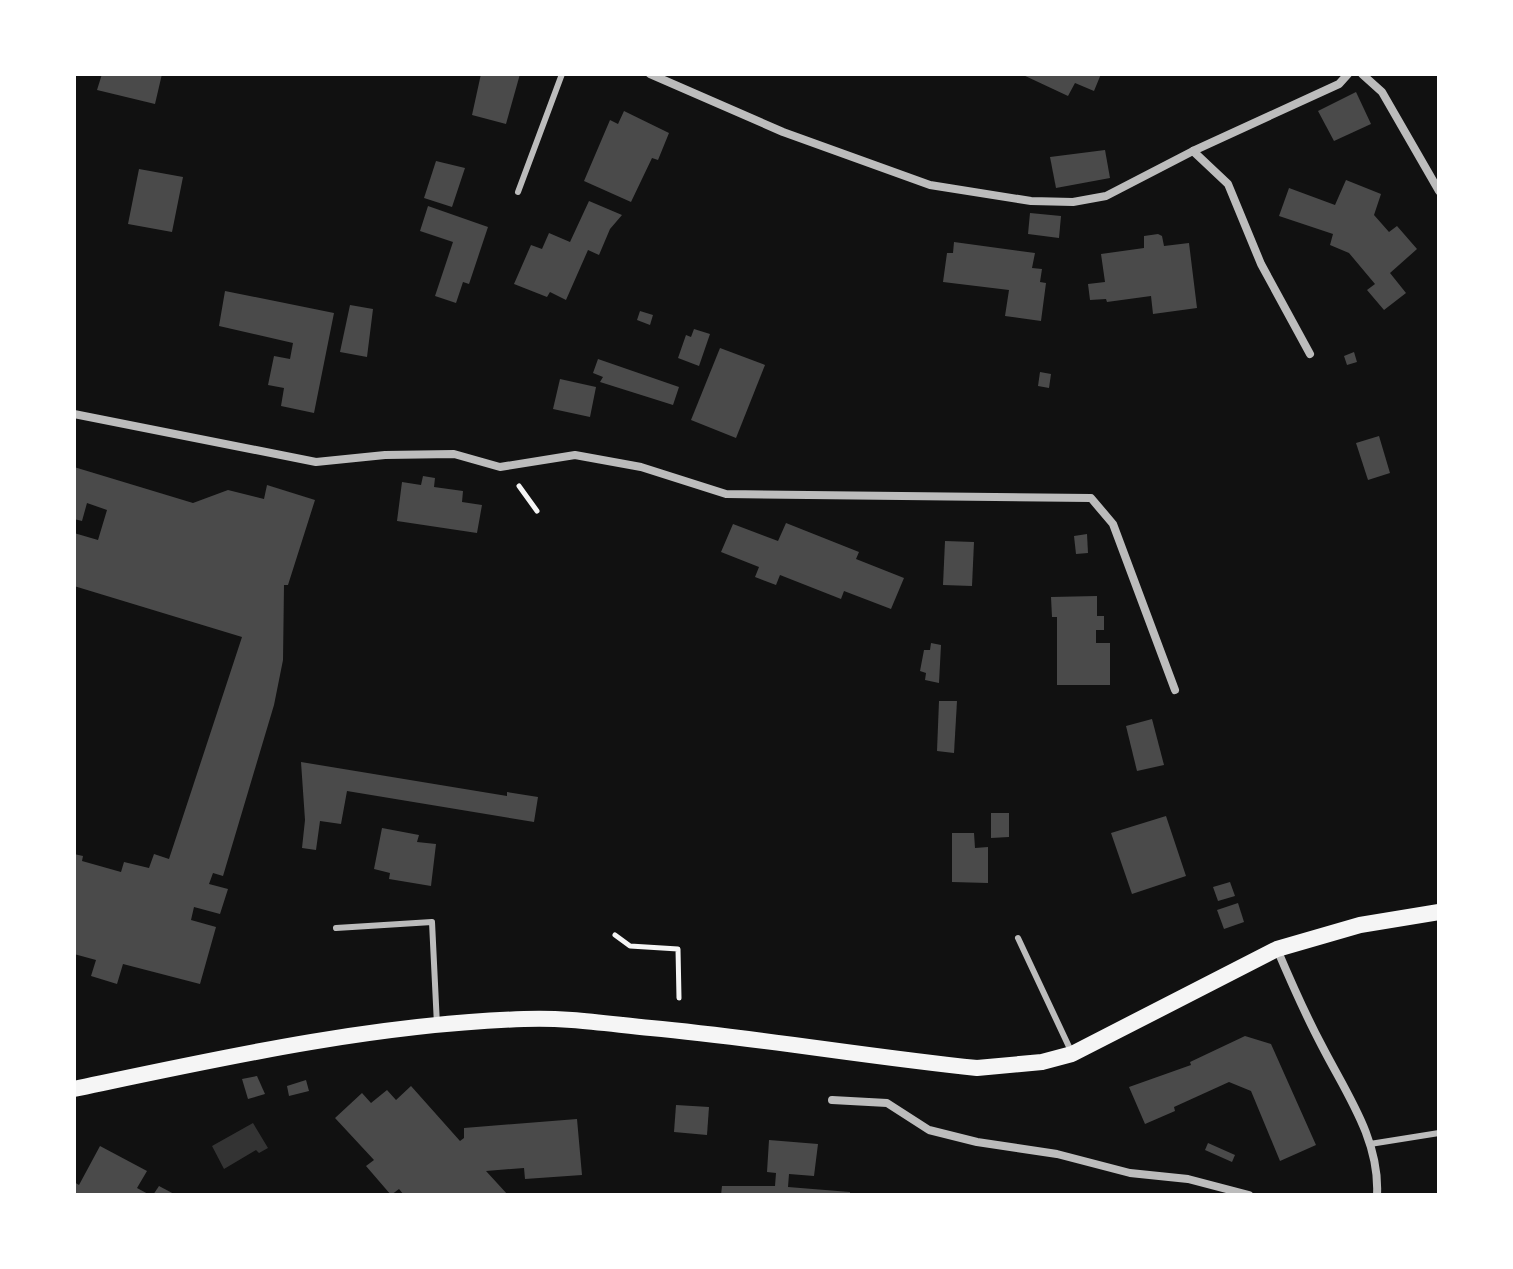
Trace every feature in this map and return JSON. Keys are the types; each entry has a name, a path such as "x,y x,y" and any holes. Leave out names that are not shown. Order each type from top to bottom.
{"main road":[{"path":"74,1089 212,1060 437,1025 526,1019 589,1021 763,1038 977,1068 1031,1063 1072,1054 1277,949 1360,925 1439,912"}],"street":[{"path":"650,74 783,132 930,185 1031,201 1073,202 1106,196 1193,151 1339,84 1348,74"},
{"path":"1362,74 1382,92 1439,191"},
{"path":"1193,151 1228,184 1261,264 1310,354"},
{"path":"74,414 316,462 385,455 454,454 503,467 575,455 641,467 726,494 1091,498 1113,524 1175,690"},
{"path":"1277,949 1300,1003 1365,1127 1378,1172 1377,1195"},
{"path":"832,1100 887,1103 929,1130 1057,1154 1130,1173 1188,1179 1249,1195"}],"lane":[{"path":"518,192 562,74"},
{"path":"336,928 432,922 437,1025"},
{"path":"1018,938 1072,1054"},
{"path":"1370,1144 1439,1133"}],"path":[{"path":"615,935 630,946 678,949 679,998"}],"shaded area":[{"path":"253,1123 268,1148 259,1153 256,1150 224,1169 212,1146"}],"building":[{"path":"102,74 162,74 155,104 97,90"},
{"path":"481,74 520,74 506,124 472,115"},
{"path":"1021,74 1101,74 1094,91 1075,83 1068,96"},
{"path":"1356,92 1371,124 1334,141 1318,111"},
{"path":"624,111 669,133 658,160 652,158 631,202 584,181 610,120 618,124"},
{"path":"1105,150 1110,178 1056,188 1050,157"},
{"path":"436,161 465,168 452,207 424,198"},
{"path":"139,169 183,177 172,232 128,224"},
{"path":"1346,180 1381,194 1374,215 1389,232 1397,226 1417,249 1390,273 1406,293 1384,310 1367,290 1375,284 1349,253 1330,245 1333,234 1279,216 1289,188 1335,205"},
{"path":"589,201 622,215 610,229 599,255 588,250 566,300 550,292 547,297 514,284 531,245 542,249 549,233 570,242"},
{"path":"428,206 488,227 469,284 463,282 456,303 435,296 453,242 420,231"},
{"path":"1030,213 1061,216 1059,238 1028,234"},
{"path":"1144,236 1162,236 1164,246 1189,243 1197,308 1153,314 1151,296 1107,302 1106,299 1090,300 1088,284 1105,282 1101,254 1144,248"},
{"path":"954,242 1035,253 1032,268 1042,269 1040,282 1046,283 1041,321 1005,316 1009,290 943,282 947,253 953,253"},
{"path":"225,291 334,313 314,413 281,406 284,388 268,385 274,356 290,359 293,343 219,326"},
{"path":"350,305 373,309 367,357 340,352"},
{"path":"640,311 653,315 650,325 637,320"},
{"path":"694,329 710,334 699,366 678,358 686,335 691,337"},
{"path":"720,348 765,365 736,438 691,420"},
{"path":"1354,352 1357,362 1347,365 1344,356"},
{"path":"598,359 679,387 673,405 600,382 603,377 593,373"},
{"path":"1040,372 1051,374 1049,388 1038,386"},
{"path":"560,379 596,387 590,417 553,409"},
{"path":"1379,436 1390,473 1368,480 1356,443"},
{"path":"74,467 193,503 228,490 264,499 267,485 315,500 288,585 284,585 283,660 274,705 223,876 213,873 209,884 228,889 220,914 194,907 191,920 216,927 200,984 123,964 117,984 91,976 96,960 74,954 74,854 83,856 82,861 121,872 124,862 149,868 154,854 169,859 242,637 74,586 74,533 98,540 107,510 87,503 82,521 74,519"},
{"path":"423,476 435,478 434,487 463,491 462,502 482,505 477,533 397,521 402,482 421,485"},
{"path":"786,523 859,552 856,559 904,578 891,609 844,591 841,599 780,575 776,585 755,577 759,567 721,552 733,524 778,541"},
{"path":"1087,534 1088,553 1076,554 1074,536"},
{"path":"945,541 974,542 972,586 943,585"},
{"path":"1097,596 1097,616 1104,616 1104,630 1096,630 1096,643 1110,643 1110,685 1057,685 1057,617 1052,617 1051,597"},
{"path":"931,643 941,645 939,683 925,680 926,673 920,671 924,650 930,650"},
{"path":"939,701 957,701 954,753 937,751"},
{"path":"1152,719 1164,765 1137,771 1126,726"},
{"path":"301,762 507,796 507,792 538,797 534,822 347,791 341,824 320,821 316,850 302,848 305,820"},
{"path":"991,813 1009,813 1009,837 991,838"},
{"path":"1166,816 1186,876 1132,894 1111,833"},
{"path":"382,828 419,835 417,842 436,844 431,886 389,879 390,873 374,869"},
{"path":"952,833 974,833 975,848 988,847 988,883 952,882"},
{"path":"1230,882 1235,896 1218,901 1213,887"},
{"path":"1238,903 1244,922 1224,929 1217,910"},
{"path":"1245,1036 1271,1044 1316,1145 1280,1161 1251,1091 1229,1082 1145,1124 1129,1087 1191,1065 1190,1062"},
{"path":"257,1076 265,1094 248,1099 242,1079"},
{"path":"306,1080 309,1091 289,1096 287,1086"},
{"path":"411,1086 460,1141 464,1138 464,1128 577,1119 582,1175 525,1179 524,1168 486,1171 508,1195 404,1195 399,1189 391,1195 366,1166 374,1160 335,1118 362,1093 371,1103 387,1090 396,1100"},
{"path":"676,1105 709,1107 707,1135 674,1132"},
{"path":"769,1140 818,1144 814,1176 789,1174 788,1187 850,1192 850,1195 721,1195 722,1186 775,1186 776,1173 767,1172"},
{"path":"1208,1143 1235,1155 1232,1162 1205,1150"},
{"path":"100,1146 147,1171 137,1188 150,1195 74,1195 74,1182 79,1185"},
{"path":"159,1186 176,1195 153,1195"}]}
